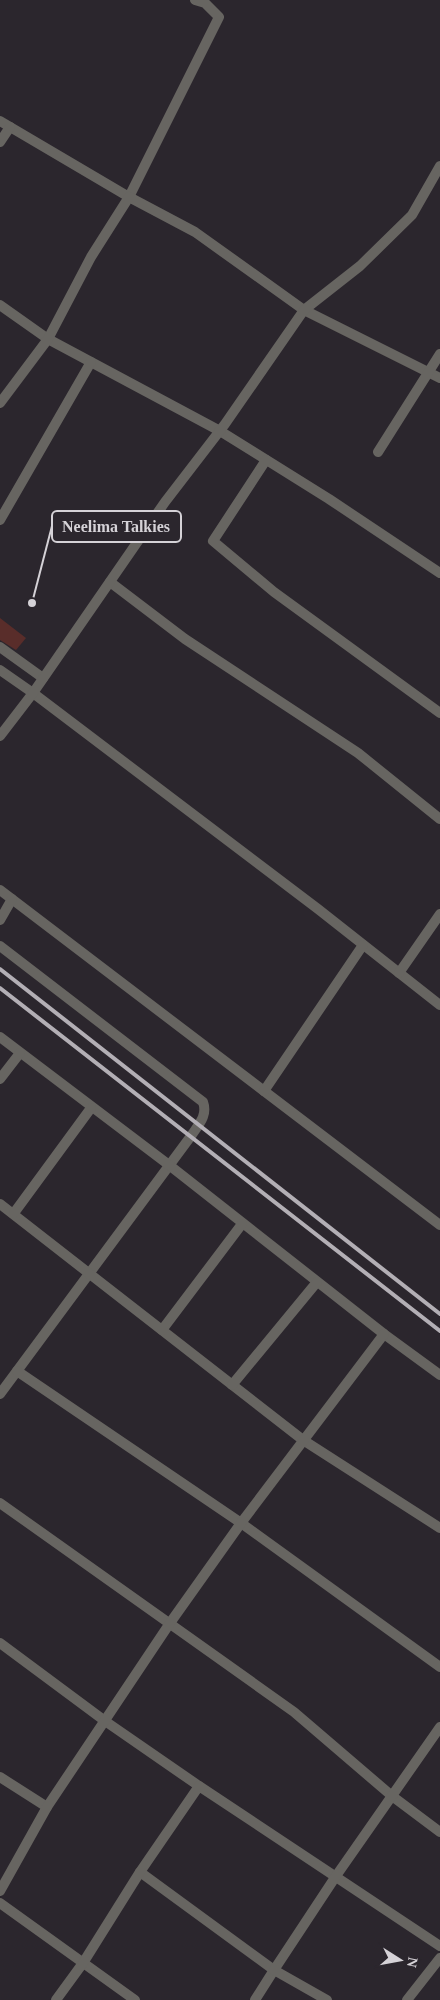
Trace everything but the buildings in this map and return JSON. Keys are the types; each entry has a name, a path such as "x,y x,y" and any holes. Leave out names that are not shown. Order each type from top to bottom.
{"street":[{"path":"0,403 48,340 91,257 129,197 219,17 205,3 196,0"},
{"path":"0,121 129,197 195,232 304,310 440,378"},
{"path":"0,142 10,127"},
{"path":"0,736 33,693 165,502 220,431 304,310 360,266 412,215 440,166"},
{"path":"0,305 48,340 220,431 329,499 440,574"},
{"path":"378,452 440,354"},
{"path":"0,520 91,362"},
{"path":"266,460 213,541 274,592 440,714"},
{"path":"110,582 185,639 358,753 440,820"},
{"path":"0,647 43,678"},
{"path":"1,670 440,1005"},
{"path":"0,890 440,1225"},
{"path":"0,920 12,899"},
{"path":"399,973 440,914"},
{"path":"264,1091 363,945"},
{"path":"0,946 203,1102 205,1109 204,1117 0,1394"},
{"path":"0,1037 91,1108 169,1165 384,1334 440,1375"},
{"path":"0,1079 20,1053"},
{"path":"14,1213 91,1108"},
{"path":"0,1204 14,1213 303,1440 440,1528"},
{"path":"162,1330 242,1224"},
{"path":"232,1385 318,1282"},
{"path":"0,1891 47,1807 170,1623 241,1523 384,1334"},
{"path":"17,1371 241,1523 440,1667"},
{"path":"0,1503 294,1712 392,1796 440,1832"},
{"path":"0,1643 104,1721 440,1946"},
{"path":"255,2000 336,1876 440,1727"},
{"path":"0,1777 47,1807"},
{"path":"56,2000 83,1963 140,1872 199,1786"},
{"path":"140,1872 274,1970 327,2000"},
{"path":"0,1903 135,2000"},
{"path":"407,2000 440,1958"}],"railway":[{"path":"0,969 440,1314"},
{"path":"0,988 440,1331"}],"place":[{"name":"Neelima Talkies","path":"32,603"}]}
